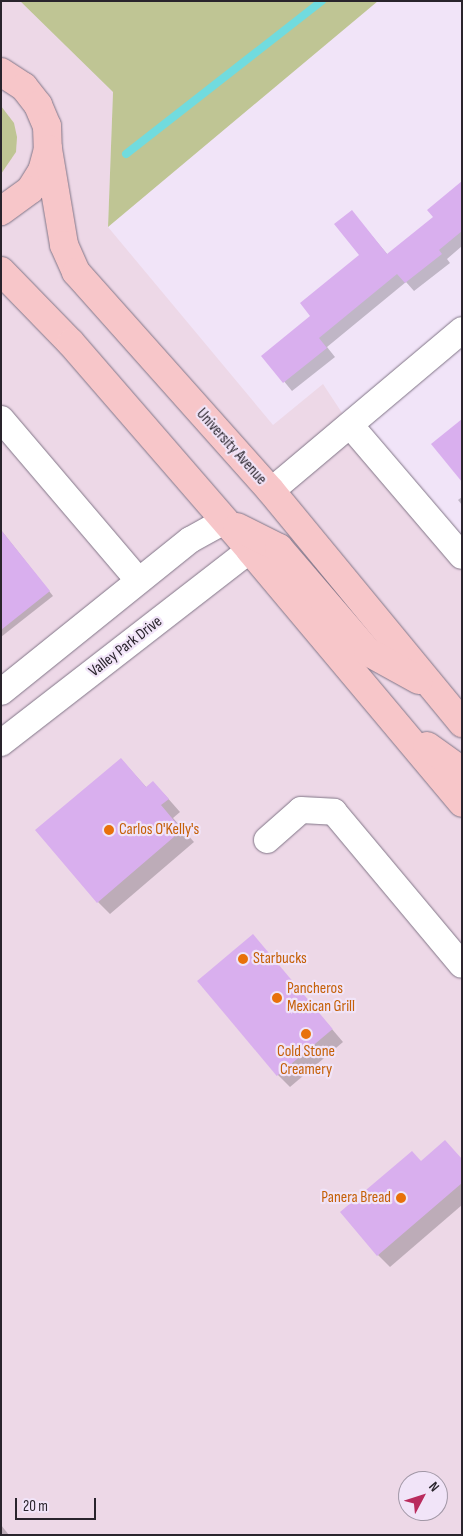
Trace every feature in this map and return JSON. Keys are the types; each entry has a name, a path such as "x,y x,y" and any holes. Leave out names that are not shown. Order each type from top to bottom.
{"main road":[{"path":"1,65 24,87"},
{"path":"1,72 24,87"},
{"name":"University Avenue","path":"24,87 38,105 47,126 48,149 64,245 76,272 271,491 462,723"},
{"path":"1,211 30,190 42,171 48,149"},
{"path":"1,271 71,343 250,550 462,803"},
{"path":"224,520 279,548 368,652 431,686"},
{"path":"394,721 462,771"}],"street":[{"path":"271,491 462,330"},
{"path":"1,419 138,580"},
{"path":"350,425 462,556"},
{"path":"1,692 138,580 190,540 224,520"},
{"name":"Valley Park Drive","path":"1,744 250,550"},
{"path":"267,840 301,810 334,812 462,965"}],"shaded area":[{"path":"1,1 20,1 113,92 108,227 273,425 323,384 350,425 462,556 462,1535 1,1535"}],"green space":[{"path":"20,1 378,1 108,227 113,92"},
{"path":"1,106 14,123 17,137 16,152 1,174"}],"building":[{"path":"462,181 462,231 439,250 442,254 405,283 397,274 319,338 327,348 283,383 261,356 310,316 300,303 359,255 334,224 352,210 387,254 433,217 427,210"},
{"path":"462,419 462,482 431,444"},
{"path":"1,530 50,591 1,630"},
{"name":"Carlos O'Kelly's","path":"121,758 146,787 153,781 169,799 161,805 182,830 97,903 35,830"},
{"path":"253,934 333,1029 277,1076 197,981"},
{"name":"Panera Bread","path":"445,1140 462,1159 462,1183 377,1256 340,1212 412,1151 421,1161"}],"waterway":[{"path":"126,154 322,1"}],"place":[{"name":"Carlos O'Kelly's","path":"109,830"},
{"name":"Starbucks","path":"243,959"},
{"name":"Pancheros Mexican Grill","path":"277,998"},
{"name":"Cold Stone Creamery","path":"306,1034"},
{"name":"Panera Bread","path":"401,1198"}]}
